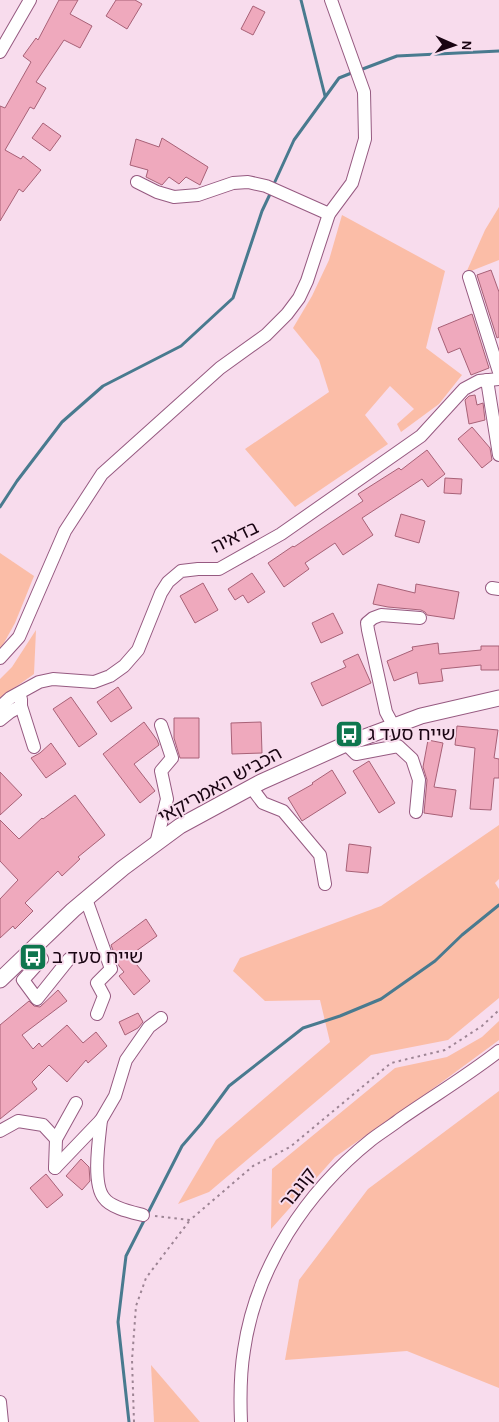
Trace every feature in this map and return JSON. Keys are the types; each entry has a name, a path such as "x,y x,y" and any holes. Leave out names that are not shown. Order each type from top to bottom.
{"main road":[{"name":"הכביש האמריקאי","path":"3,971 34,947 86,899 180,826 251,787 393,725 421,716 499,698"}],"street":[{"path":"0,52 30,0"},
{"path":"0,658 19,637 65,531 102,474 220,368 266,334 287,314 299,298 307,281 329,214 352,183 365,140 364,92 331,0"},
{"path":"137,182 157,192 174,197 198,194 233,183 248,182 266,186 329,214"},
{"path":"469,278 499,372"},
{"path":"493,380 499,455"},
{"name":"בדאיה","path":"0,706 10,698 39,682 53,679 94,682 110,676 124,666 138,650 161,593 168,582 181,571 219,568 281,534 421,436 464,389 478,381 493,380"},
{"path":"393,725 386,712 367,623 373,618 382,616 420,618"},
{"path":"20,692 21,706 34,747"},
{"path":"0,720 21,706"},
{"path":"156,844 166,799 161,771 172,758 161,725"},
{"path":"346,744 356,754 398,746 412,759 418,780 416,812"},
{"path":"251,787 263,804 283,811 320,855 325,884"},
{"path":"86,899 110,969 97,984 104,996 97,1014"},
{"path":"34,947 42,959 24,980 37,999 69,959"},
{"path":"76,1103 56,1139 55,1168 101,1120 115,1096 126,1060 150,1027 161,1018"},
{"name":"קונבר","path":"240,1422 240,1377 252,1314 265,1278 284,1239 308,1203 336,1171 372,1140 499,1051"},
{"path":"101,1120 96,1178 103,1198 117,1207 143,1215"},
{"path":"0,1131 18,1121 43,1125 56,1139"},
{"path":"0,1402 2,1422"}],"path":[{"path":"134,1422 132,1360 136,1306 146,1278 190,1220 253,1166 290,1147 391,1063 445,1050 482,1026 499,1010"},
{"path":"143,1215 190,1220"}],"shaded area":[{"path":"499,207 499,260 466,273 485,230"},
{"path":"342,215 445,271 426,348 462,375 439,404 401,432 397,424 414,409 390,386 365,415 388,444 295,507 245,449 329,392 319,360 293,328 312,296 329,260"},
{"path":"0,553 34,576 15,623 0,650"},
{"path":"36,630 34,674 0,698 0,679 12,667"},
{"path":"499,825 499,879 495,883 499,889 499,998 448,1040 371,1055 209,1192 178,1204 216,1140 330,1042 320,1000 265,1001 233,971 240,958 381,906"},
{"path":"499,1021 499,1040 335,1157 271,1229 272,1169 395,1068 447,1057 482,1037"},
{"path":"499,1091 499,1388 407,1351 285,1360 299,1280 368,1189"},
{"path":"151,1365 200,1422 154,1422"}],"building":[{"path":"59,0 78,0 70,14 92,26 80,48 64,40 36,82 46,88 34,109 30,107 5,150 21,159 23,156 41,170 23,192 19,189 0,221 0,106 5,108 31,62 23,56 36,38 38,40"},
{"path":"116,0 135,0 142,4 127,29 106,16"},
{"path":"253,6 265,12 253,35 241,29"},
{"path":"43,123 61,136 50,151 32,138"},
{"path":"162,138 208,167 200,185 186,177 179,184 169,177 162,185 146,177 148,170 130,165 136,139 159,147"},
{"path":"491,270 499,292 499,337 497,338 477,275"},
{"path":"472,314 489,368 471,375 460,348 448,353 438,328"},
{"path":"475,395 477,405 483,403 485,420 469,424 465,400 469,396"},
{"path":"472,427 490,448 492,460 482,468 458,439"},
{"path":"427,450 445,474 428,487 422,479 362,518 373,535 343,555 335,543 305,563 309,569 284,587 268,563 363,501 358,494 399,468 401,470"},
{"path":"445,478 462,479 461,494 444,493"},
{"path":"401,514 425,521 419,543 395,536"},
{"path":"252,573 265,592 248,603 243,595 235,600 228,589"},
{"path":"203,583 218,610 195,623 180,596"},
{"path":"378,584 415,593 416,584 459,592 454,619 427,615 421,610 373,604"},
{"path":"333,613 343,633 321,643 312,623"},
{"path":"438,643 439,654 481,650 481,646 499,646 499,670 481,670 481,665 441,669 443,681 419,684 417,672 394,681 387,661 413,650 412,647"},
{"path":"358,654 371,683 322,706 311,683 346,667 343,661"},
{"path":"118,687 132,708 111,722 97,702"},
{"path":"71,697 97,734 79,747 53,709"},
{"path":"174,718 199,718 199,758 180,758 174,738"},
{"path":"144,722 159,745 134,764 155,791 140,803 103,754"},
{"path":"261,722 262,753 232,754 231,723"},
{"path":"457,726 498,730 494,758 499,759 499,778 494,778 491,810 470,809 475,748 455,745"},
{"path":"428,740 443,743 434,787 456,790 452,817 424,813 427,780 423,767"},
{"path":"51,743 66,764 46,778 31,758"},
{"path":"369,761 395,803 379,813 353,771"},
{"path":"332,770 346,793 302,821 288,798 313,784"},
{"path":"0,772 22,795 0,815"},
{"path":"75,795 105,835 78,857 80,859 62,876 58,871 25,903 33,911 15,929 13,926 0,938 0,899 18,880 0,861 0,820 19,839 42,818"},
{"path":"349,844 371,847 368,873 346,871"},
{"path":"146,919 157,936 132,954 134,957 132,959 150,981 134,995 119,976 124,972 119,966 111,945"},
{"path":"58,990 67,1001 22,1035 33,1049 39,1043 42,1047 67,1025 83,1043 96,1032 107,1046 88,1063 86,1060 67,1082 49,1065 32,1082 37,1089 0,1119 0,1025 29,1001 34,1006 40,1007"},
{"path":"138,1013 143,1022 138,1028 125,1035 119,1022"},
{"path":"81,1159 89,1167 90,1181 82,1190 66,1176"},
{"path":"46,1174 63,1195 47,1208 30,1188"}],"waterway":[{"path":"301,0 325,96"},
{"path":"360,70 397,56 499,51"},
{"path":"273,186 294,140 339,78 354,72"},
{"path":"0,507 17,481 62,422 103,386 181,346 233,298 262,211 271,192"},
{"path":"129,1422 118,1322 126,1256 182,1146 229,1086 303,1028 340,1016 381,999 435,961 462,935 499,905"}],"place":[{"name":"שייח סעד ג","path":"349,734"},
{"name":"שייח סעד ב","path":"33,957"}]}
